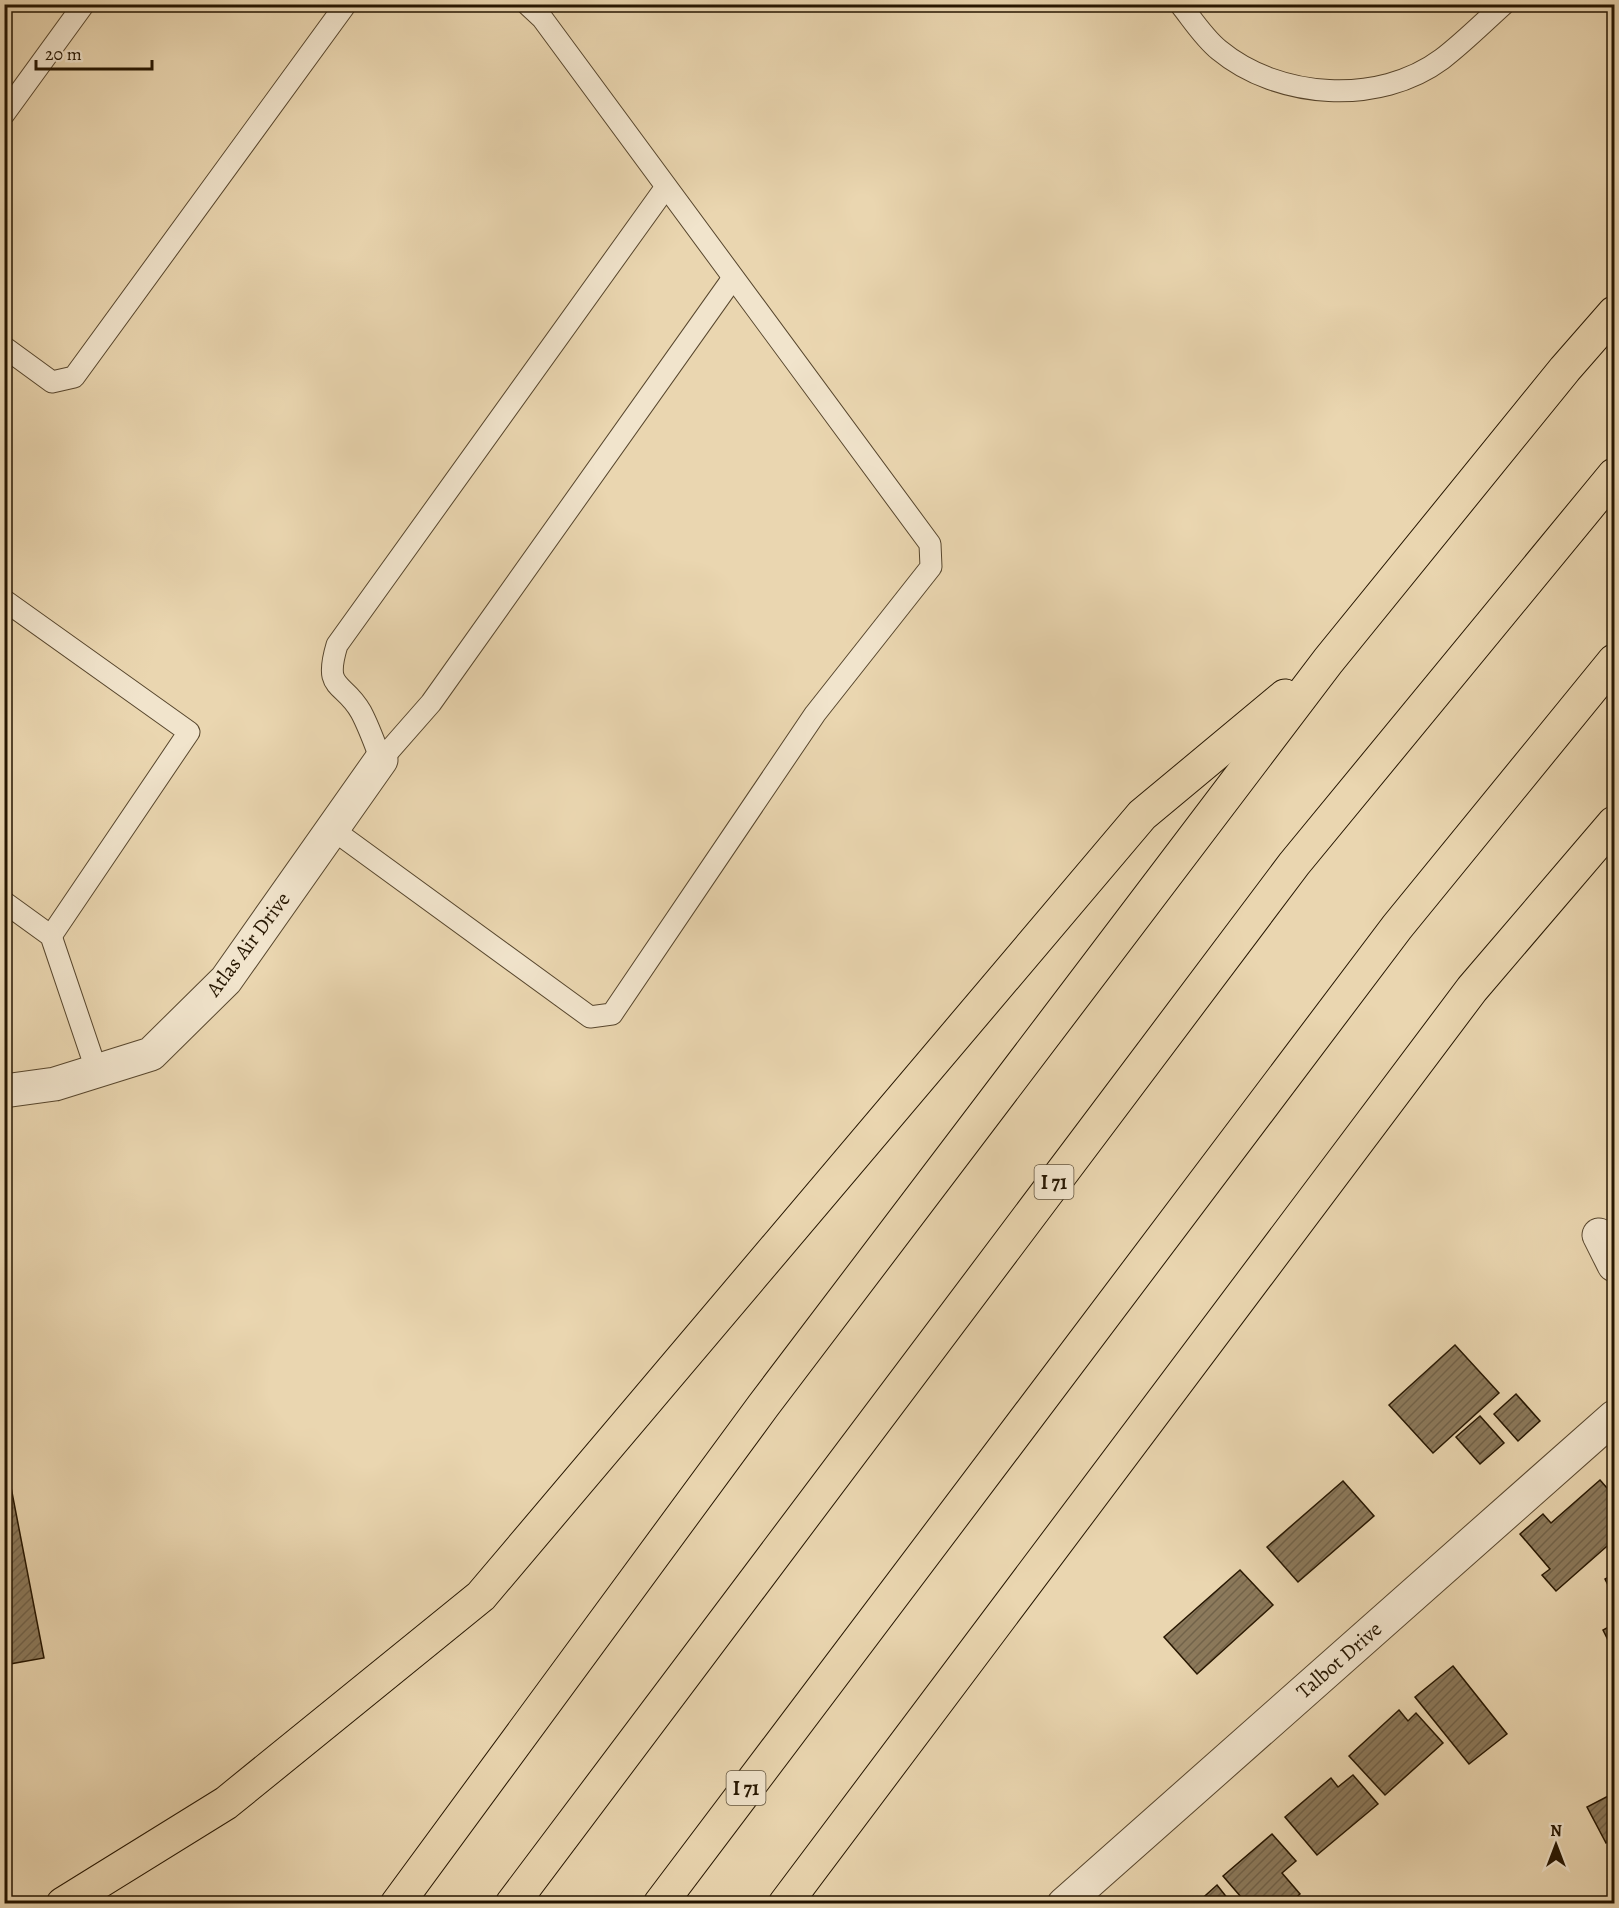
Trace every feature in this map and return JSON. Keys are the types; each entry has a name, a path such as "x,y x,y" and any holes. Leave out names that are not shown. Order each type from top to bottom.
{"highway":[{"path":"398,1904 763,1406 1328,661 1544,395 1614,313"},
{"name":"I 71","path":"512,1904 1294,864 1614,475"},
{"path":"63,1904 226,1803 481,1596 1142,815 1328,661"},
{"name":"I 71","path":"660,1904 1397,927 1614,661"},
{"path":"785,1904 1472,989 1614,823"}],"street":[{"name":"Atlas Air Drive","path":"4,1091 55,1084 151,1054 226,980 381,760"},
{"path":"1599,1235 1614,1265"},
{"name":"Talbot Drive","path":"1064,1904 1614,1417"}],"lane":[{"path":"4,114 84,4"},
{"path":"4,347 52,382 74,377 346,4"},
{"path":"332,830 590,1017 612,1014 815,714 931,567 930,544 542,18 527,4"},
{"path":"1180,4 1218,50 1262,78 1308,88 1353,92 1392,84 1440,60 1504,4"},
{"path":"666,187 338,645 332,664 333,681 360,711 381,760 431,703 733,278"},
{"path":"4,600 189,732 51,936"},
{"path":"4,902 51,936 97,1072"}],"building":[{"path":"1455,1345 1499,1393 1433,1453 1389,1405"},
{"path":"1516,1394 1540,1421 1518,1441 1494,1414"},
{"path":"1480,1416 1504,1443 1480,1464 1456,1437"},
{"path":"4,1451 44,1658 4,1665"},
{"path":"1600,1480 1614,1496 1614,1540 1556,1591 1542,1575 1550,1569 1520,1534 1543,1514 1551,1523"},
{"path":"1343,1481 1374,1516 1298,1582 1267,1547"},
{"path":"1240,1570 1273,1605 1197,1674 1164,1637"},
{"path":"1614,1574 1614,1597 1605,1579"},
{"path":"1614,1624 1614,1652 1603,1630"},
{"path":"1453,1666 1507,1734 1469,1764 1415,1697"},
{"path":"1399,1710 1408,1721 1416,1713 1443,1743 1385,1795 1349,1756"},
{"path":"1353,1775 1378,1804 1317,1855 1285,1817 1331,1778 1338,1787"},
{"path":"1614,1793 1614,1838 1606,1843 1587,1807"},
{"path":"1272,1834 1296,1861 1282,1873 1300,1894 1289,1904 1247,1904 1223,1876"},
{"path":"1217,1885 1232,1904 1196,1904"}]}
